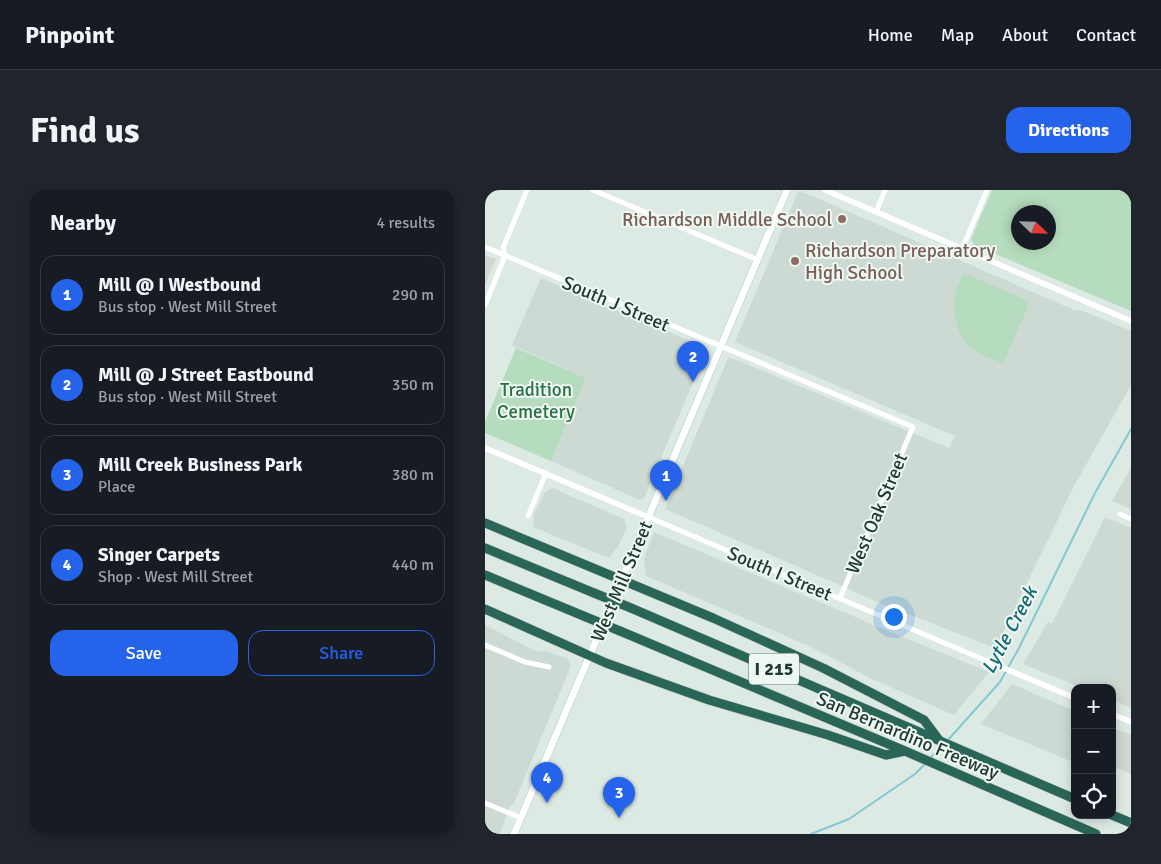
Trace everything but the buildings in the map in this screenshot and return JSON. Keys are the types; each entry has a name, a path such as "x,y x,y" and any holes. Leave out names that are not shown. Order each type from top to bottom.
{"highway":[{"path":"485,523 622,580 823,668 924,720 939,740"},
{"name":"San Bernardino Freeway","path":"485,548 631,608 1071,797"},
{"name":"San Bernardino Freeway","path":"485,575 943,767 1096,834"},
{"path":"485,609 606,663 709,700 827,735 886,755 905,751"},
{"path":"1116,817 1131,823"}],"main road":[{"name":"West Mill Street","path":"514,834 787,190"}],"street":[{"path":"485,305 505,256 503,248 527,190"},
{"path":"593,190 758,260"},
{"path":"825,190 1131,321"},
{"path":"876,212 885,190"},
{"path":"962,249 987,190"},
{"name":"South J Street","path":"485,248 913,427"},
{"name":"West Oak Street","path":"840,598 913,427"},
{"name":"South I Street","path":"485,448 1071,696"},
{"path":"528,516 546,473"},
{"path":"1120,514 1131,519"},
{"path":"485,645 525,662 549,667"},
{"path":"1116,716 1131,722"},
{"path":"485,803 521,818"}],"shaded area":[{"path":"801,191 1074,310 1083,311 1131,331 1131,385 1074,486 996,647 870,599 665,509 728,358 949,448 955,436 735,342 798,192"},
{"path":"485,255 496,259 485,285"},
{"path":"541,278 702,346 705,354 644,498 640,500 551,461 586,378 512,345"},
{"path":"1131,468 1131,509 1112,501"},
{"path":"553,488 624,519 627,527 619,545 609,558 533,527 534,514 545,492"},
{"path":"1105,517 1131,528 1131,708 1116,702 1116,684 1072,684 1023,664 1048,622 1052,624"},
{"path":"654,532 989,672 954,715 872,679 807,645 646,576 644,558"},
{"path":"485,625 538,652 547,651 568,659 571,666 514,803 509,807 500,834 485,834"},
{"path":"1012,684 1071,709 1071,761 981,724"},
{"path":"1116,729 1131,735 1131,774 1116,768"}],"green space":[{"path":"992,190 1131,190 1131,311 974,245 971,239"},
{"path":"963,273 1027,300 1028,307 1003,363 978,353 961,336 954,311 954,303 956,290"},
{"name":"Tradition Cemetery","path":"516,348 586,378 551,461 485,433 485,422"}],"waterway":[{"name":"Lytle Creek","path":"947,741 1000,682 1019,648 1095,493 1131,429"},
{"name":"Lytle Creek","path":"929,759 943,745"},
{"name":"Lytle Creek","path":"811,834 849,819 915,774 926,763"}],"place":[{"name":"Richardson Middle School","path":"842,219"},
{"name":"Richardson Preparatory High School","path":"795,261"},
{"name":"Mill @ J Street Eastbound","path":"693,382"},
{"name":"Mill @ I Westbound","path":"666,501"},
{"name":"Singer Carpets","path":"547,803"},
{"name":"Mill Creek Business Park","path":"619,818"}]}
